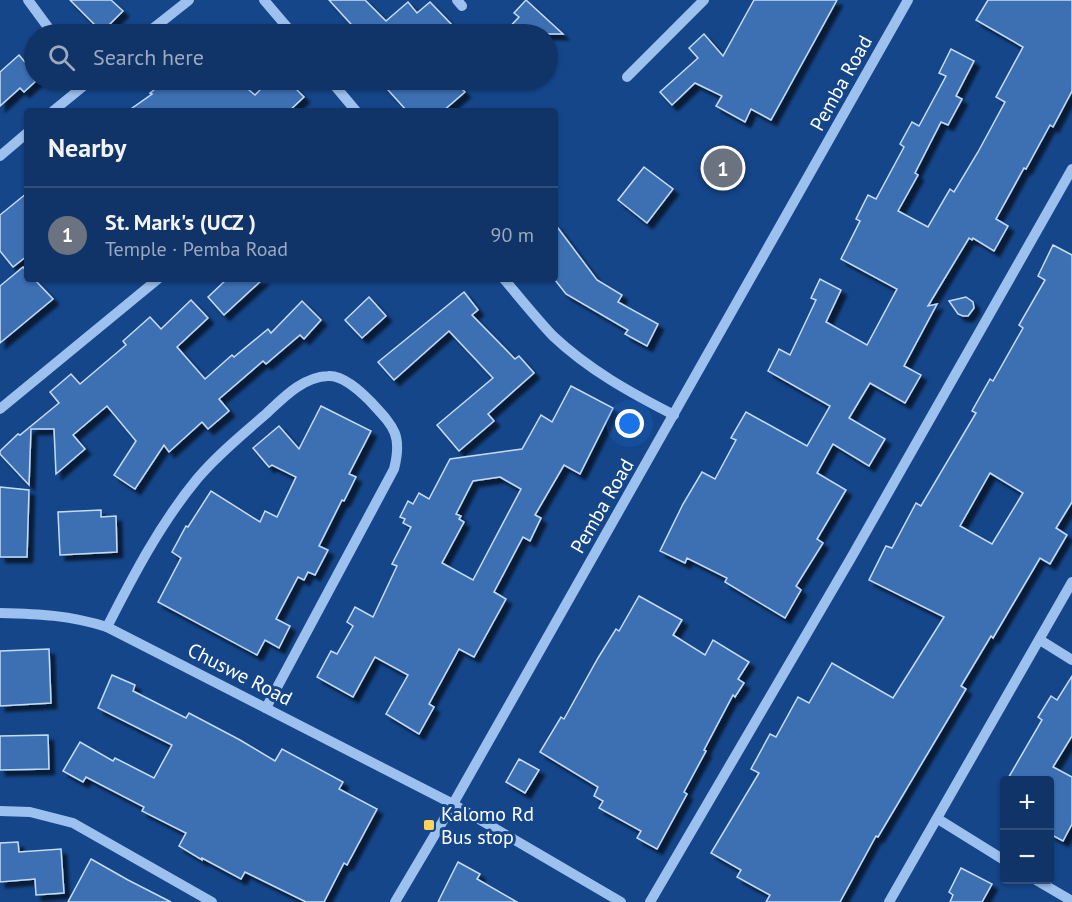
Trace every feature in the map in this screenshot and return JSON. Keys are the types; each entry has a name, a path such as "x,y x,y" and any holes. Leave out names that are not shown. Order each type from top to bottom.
{"street":[{"path":"28,0 46,24"},
{"path":"159,24 189,0"},
{"path":"264,0 284,24"},
{"path":"627,76 704,0"},
{"name":"Pemba Road","path":"395,902 674,416 908,0"},
{"path":"56,108 77,90"},
{"path":"338,90 353,108"},
{"path":"0,156 24,136"},
{"path":"650,902 1070,176"},
{"path":"0,409 154,282"},
{"path":"507,282 553,335 585,363 627,392 674,416"},
{"path":"107,627 147,551 198,477 280,401 309,379 330,375 348,383 368,399 389,423 397,437 399,450 394,469 266,708"},
{"path":"889,902 1072,582"},
{"name":"Chuswe Road","path":"0,613 58,615 82,619 107,627 453,804 621,902"},
{"path":"1040,640 1072,660"},
{"path":"0,811 30,812 73,823 212,902"},
{"path":"938,819 1000,857"},
{"path":"1044,884 1072,901"}],"building":[{"path":"70,0 111,0 123,11 110,24 94,24"},
{"path":"329,0 365,0 386,21 408,2 417,13 430,2 451,24 351,24"},
{"path":"526,0 552,24 512,24 519,17 514,13"},
{"path":"754,0 837,0 771,120 751,109 745,122 716,106 722,96 695,83 672,105 660,92 698,58 689,48 704,34 723,56"},
{"path":"988,0 1072,0 1072,91 1053,127 1050,125 996,219 1008,226 994,251 973,238 972,240 969,238 928,306 937,304 904,366 921,375 905,403 870,383 849,418 885,439 869,466 833,444 817,473 846,490 817,539 823,543 796,586 801,590 785,618 725,582 727,578 687,558 685,563 660,551 702,472 715,479 736,440 731,438 746,412 807,446 830,406 768,371 779,349 790,355 816,300 811,298 820,279 841,290 826,322 867,345 897,289 841,259 860,221 856,219 868,195 876,199 904,147 900,144 912,122 919,126 946,76 939,73 951,49 974,61 956,96 962,99 948,125 941,122 915,173 918,175 898,211 928,227 950,189 954,192 978,152 1005,102 996,97 1023,47 976,20"},
{"path":"19,55 24,61 24,90 26,90 24,92 20,88 0,106 0,72"},
{"path":"154,90 249,90 255,95 260,90 297,90 304,97 292,108 132,108 152,94 150,93"},
{"path":"388,90 463,90 465,92 446,108 404,108"},
{"path":"644,167 673,189 647,223 618,200"},
{"path":"24,195 24,258 13,267 0,251 0,215"},
{"path":"558,228 597,280 622,295 618,302 658,324 647,346 625,334 628,330 566,294 557,282"},
{"path":"1053,245 1072,255 1072,502 1056,528 1067,535 1050,564 1040,558 993,638 991,636 961,686 966,689 878,837 876,836 840,902 766,902 770,895 737,877 741,870 711,853 759,773 751,769 770,734 776,737 798,697 809,703 832,663 893,698 944,617 869,580 886,546 892,548 916,503 921,506 976,413 972,411 990,379 993,381 1023,328 1019,325 1045,280 1038,276","holes":["990,473 1023,493 992,544 960,526"]},
{"path":"23,267 24,282 37,282 53,299 0,343 0,286"},
{"path":"224,282 260,282 224,315 208,297"},
{"path":"464,292 478,310 472,315 515,359 519,356 534,373 488,414 494,421 459,451 437,425 493,378 449,331 394,380 378,362"},
{"path":"369,297 386,316 362,338 345,320"},
{"path":"966,297 973,302 974,308 968,316 963,316 958,314 949,301"},
{"path":"191,300 208,318 177,347 205,379 232,355 234,357 268,329 271,333 302,301 321,320 304,339 300,335 266,364 263,361 219,399 229,411 208,429 202,422 169,452 164,445 135,489 114,475 136,441 107,406 73,435 85,449 56,474 54,429 31,429 29,485 0,454 0,451 18,434 20,435 59,403 50,392 71,374 80,384 126,345 123,341 150,317 161,329"},
{"path":"571,386 613,408 580,474 564,465 535,515 541,518 530,541 523,537 494,592 506,599 474,657 459,649 429,704 434,707 419,734 386,714 408,675 375,657 353,697 317,677 331,651 337,654 353,626 347,622 355,607 373,617 397,566 392,564 411,527 403,523 405,519 400,517 408,501 413,504 419,493 429,499 450,459 522,449 541,415 552,422","holes":["500,477 521,489 473,580 442,563 464,522 459,519 461,516 456,514 473,481"]},
{"path":"321,406 371,431 349,474 356,477 319,546 328,550 315,575 308,572 304,580 298,577 276,619 290,626 279,648 265,640 257,655 158,602 181,558 172,552 186,526 188,527 211,491 260,522 265,511 277,517 296,477 272,465 269,467 253,448 279,426 299,449"},
{"path":"0,487 29,490 27,557 0,557"},
{"path":"101,510 101,517 116,516 117,552 60,555 58,512"},
{"path":"639,596 682,620 673,635 705,655 713,640 749,662 738,679 744,683 735,697 733,695 704,750 706,751 684,792 687,794 657,849 637,838 641,831 599,808 603,801 594,796 598,787 540,752 561,717 564,719 598,658 616,629 619,631"},
{"path":"49,649 51,703 0,706 0,651"},
{"path":"112,675 135,685 133,691 186,718 189,713 275,761 282,749 343,782 339,789 377,809 347,865 344,863 324,902 306,902 245,872 241,879 202,858 202,860 179,846 186,833 142,811 144,807 86,777 83,782 63,771 80,742 113,761 115,758 154,778 172,745 98,708"},
{"path":"1072,676 1072,736 1053,767 1072,777 1072,824 1063,841 1054,836 1054,776 1009,776 1042,720 1038,717 1051,696 1057,700"},
{"path":"48,735 49,769 0,770 0,736"},
{"path":"519,759 539,770 525,793 506,782"},
{"path":"18,842 19,852 61,849 64,893 36,895 35,879 0,882 0,843"},
{"path":"91,859 128,880 171,902 68,902"},
{"path":"458,862 480,874 477,879 517,902 438,902"},
{"path":"961,868 992,884 982,902 950,902 953,895 949,892"}],"place":[{"name":"St. Mark's (UCZ )","path":"723,168"},
{"name":"Kalomo Rd Bus stop","path":"429,825"}]}
